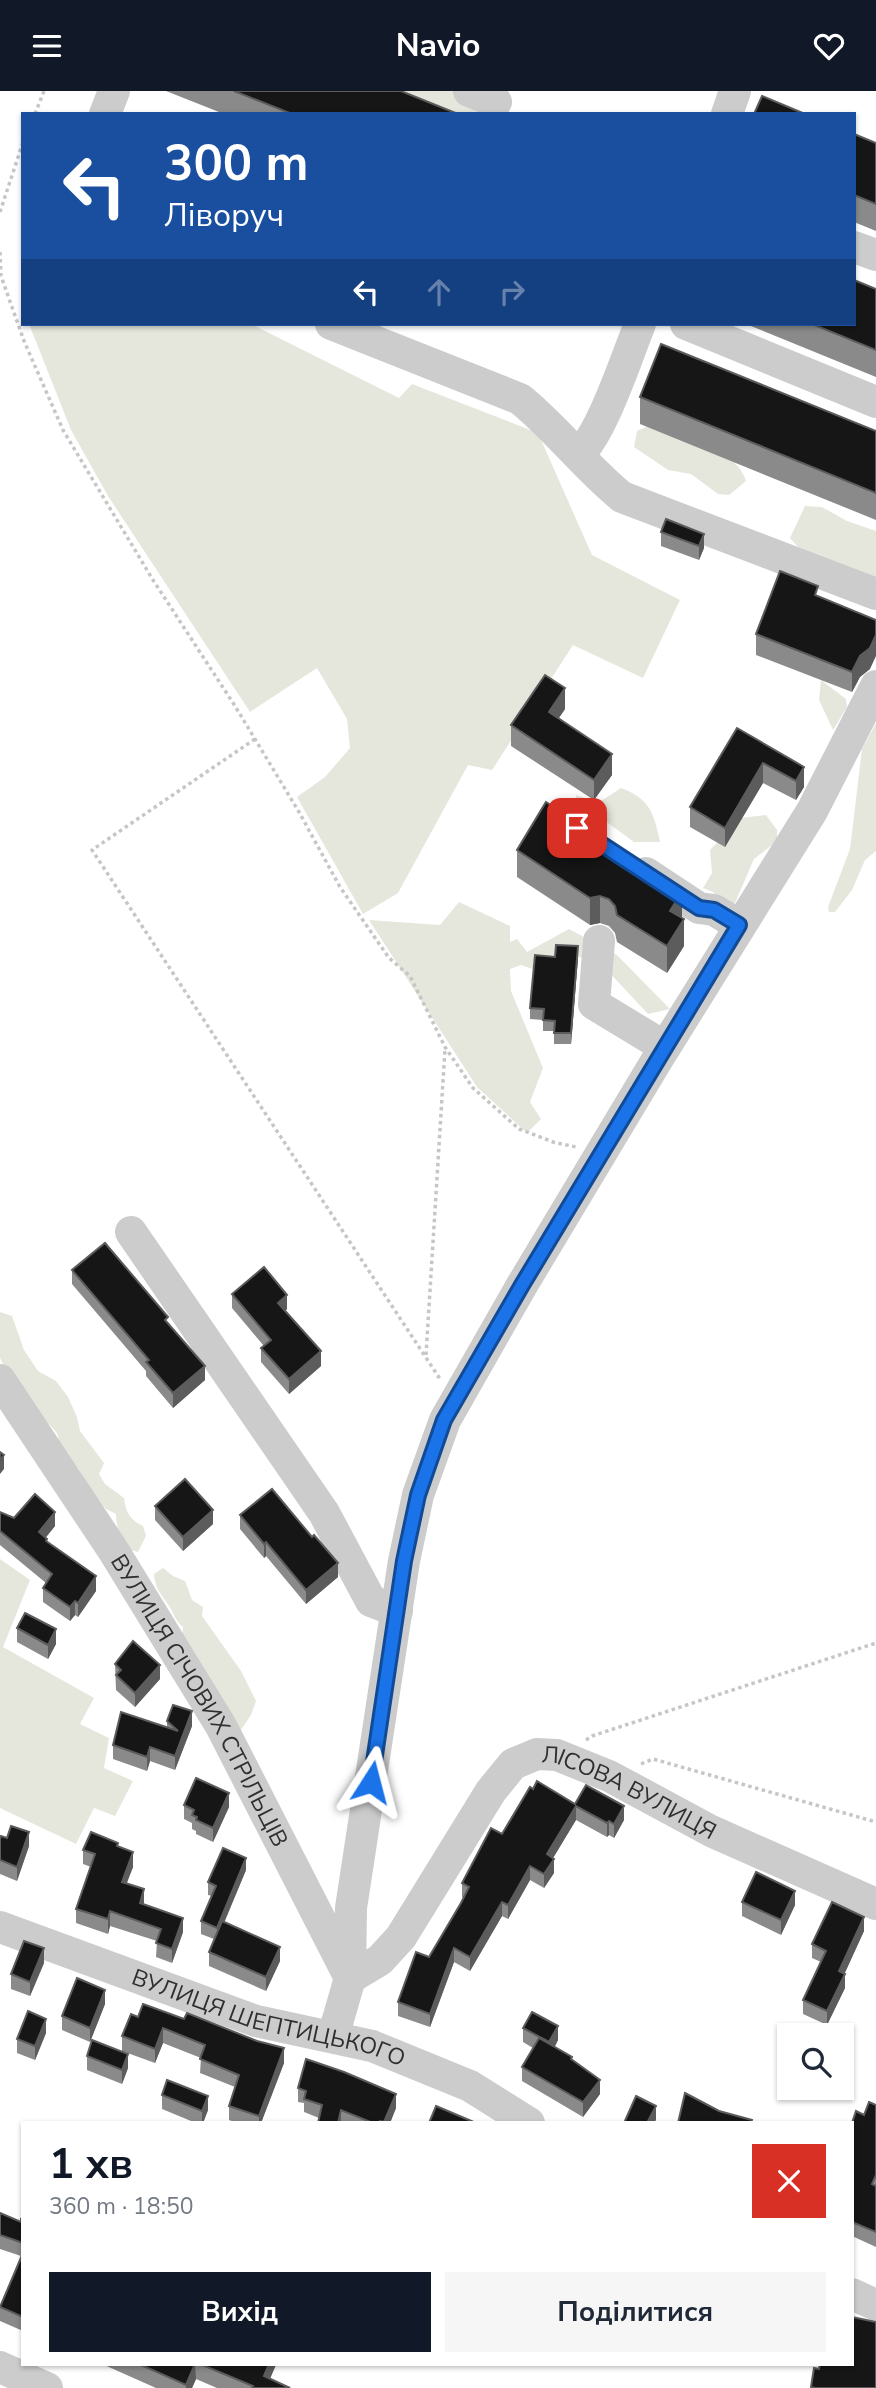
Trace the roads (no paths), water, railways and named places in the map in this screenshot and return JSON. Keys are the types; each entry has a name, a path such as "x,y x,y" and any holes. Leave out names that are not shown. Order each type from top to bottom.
{"street":[{"path":"106,112 114,91"},
{"path":"728,112 735,91"},
{"path":"856,248 876,255"},
{"path":"342,326 401,337 520,399 541,417 598,477 622,497 876,594"},
{"path":"578,454 587,446 604,411 639,326"},
{"path":"691,326 876,402"},
{"path":"332,2037 350,1978 351,1908 397,1611 418,1495 444,1420 665,1047 812,811 876,686"},
{"path":"622,858 699,908 714,910 739,925"},
{"path":"599,941 594,1004 665,1047"},
{"path":"131,1232 324,1513 370,1601 397,1611"},
{"name":"ВУЛИЦЯ СІЧОВИХ СТРІЛЬЦІВ","path":"0,1380 114,1551 221,1726 350,1978"},
{"name":"ЛІСОВА ВУЛИЦЯ","path":"350,1978 380,1960 401,1937 491,1791 513,1764 537,1754 561,1757 609,1776 711,1831 876,1904"},
{"name":"ВУЛИЦЯ ШЕПТИЦЬКОГО","path":"0,1927 256,2021 372,2046 471,2086 526,2121"},
{"path":"854,2295 876,2305"},
{"path":"0,2367 47,2388"}]}
